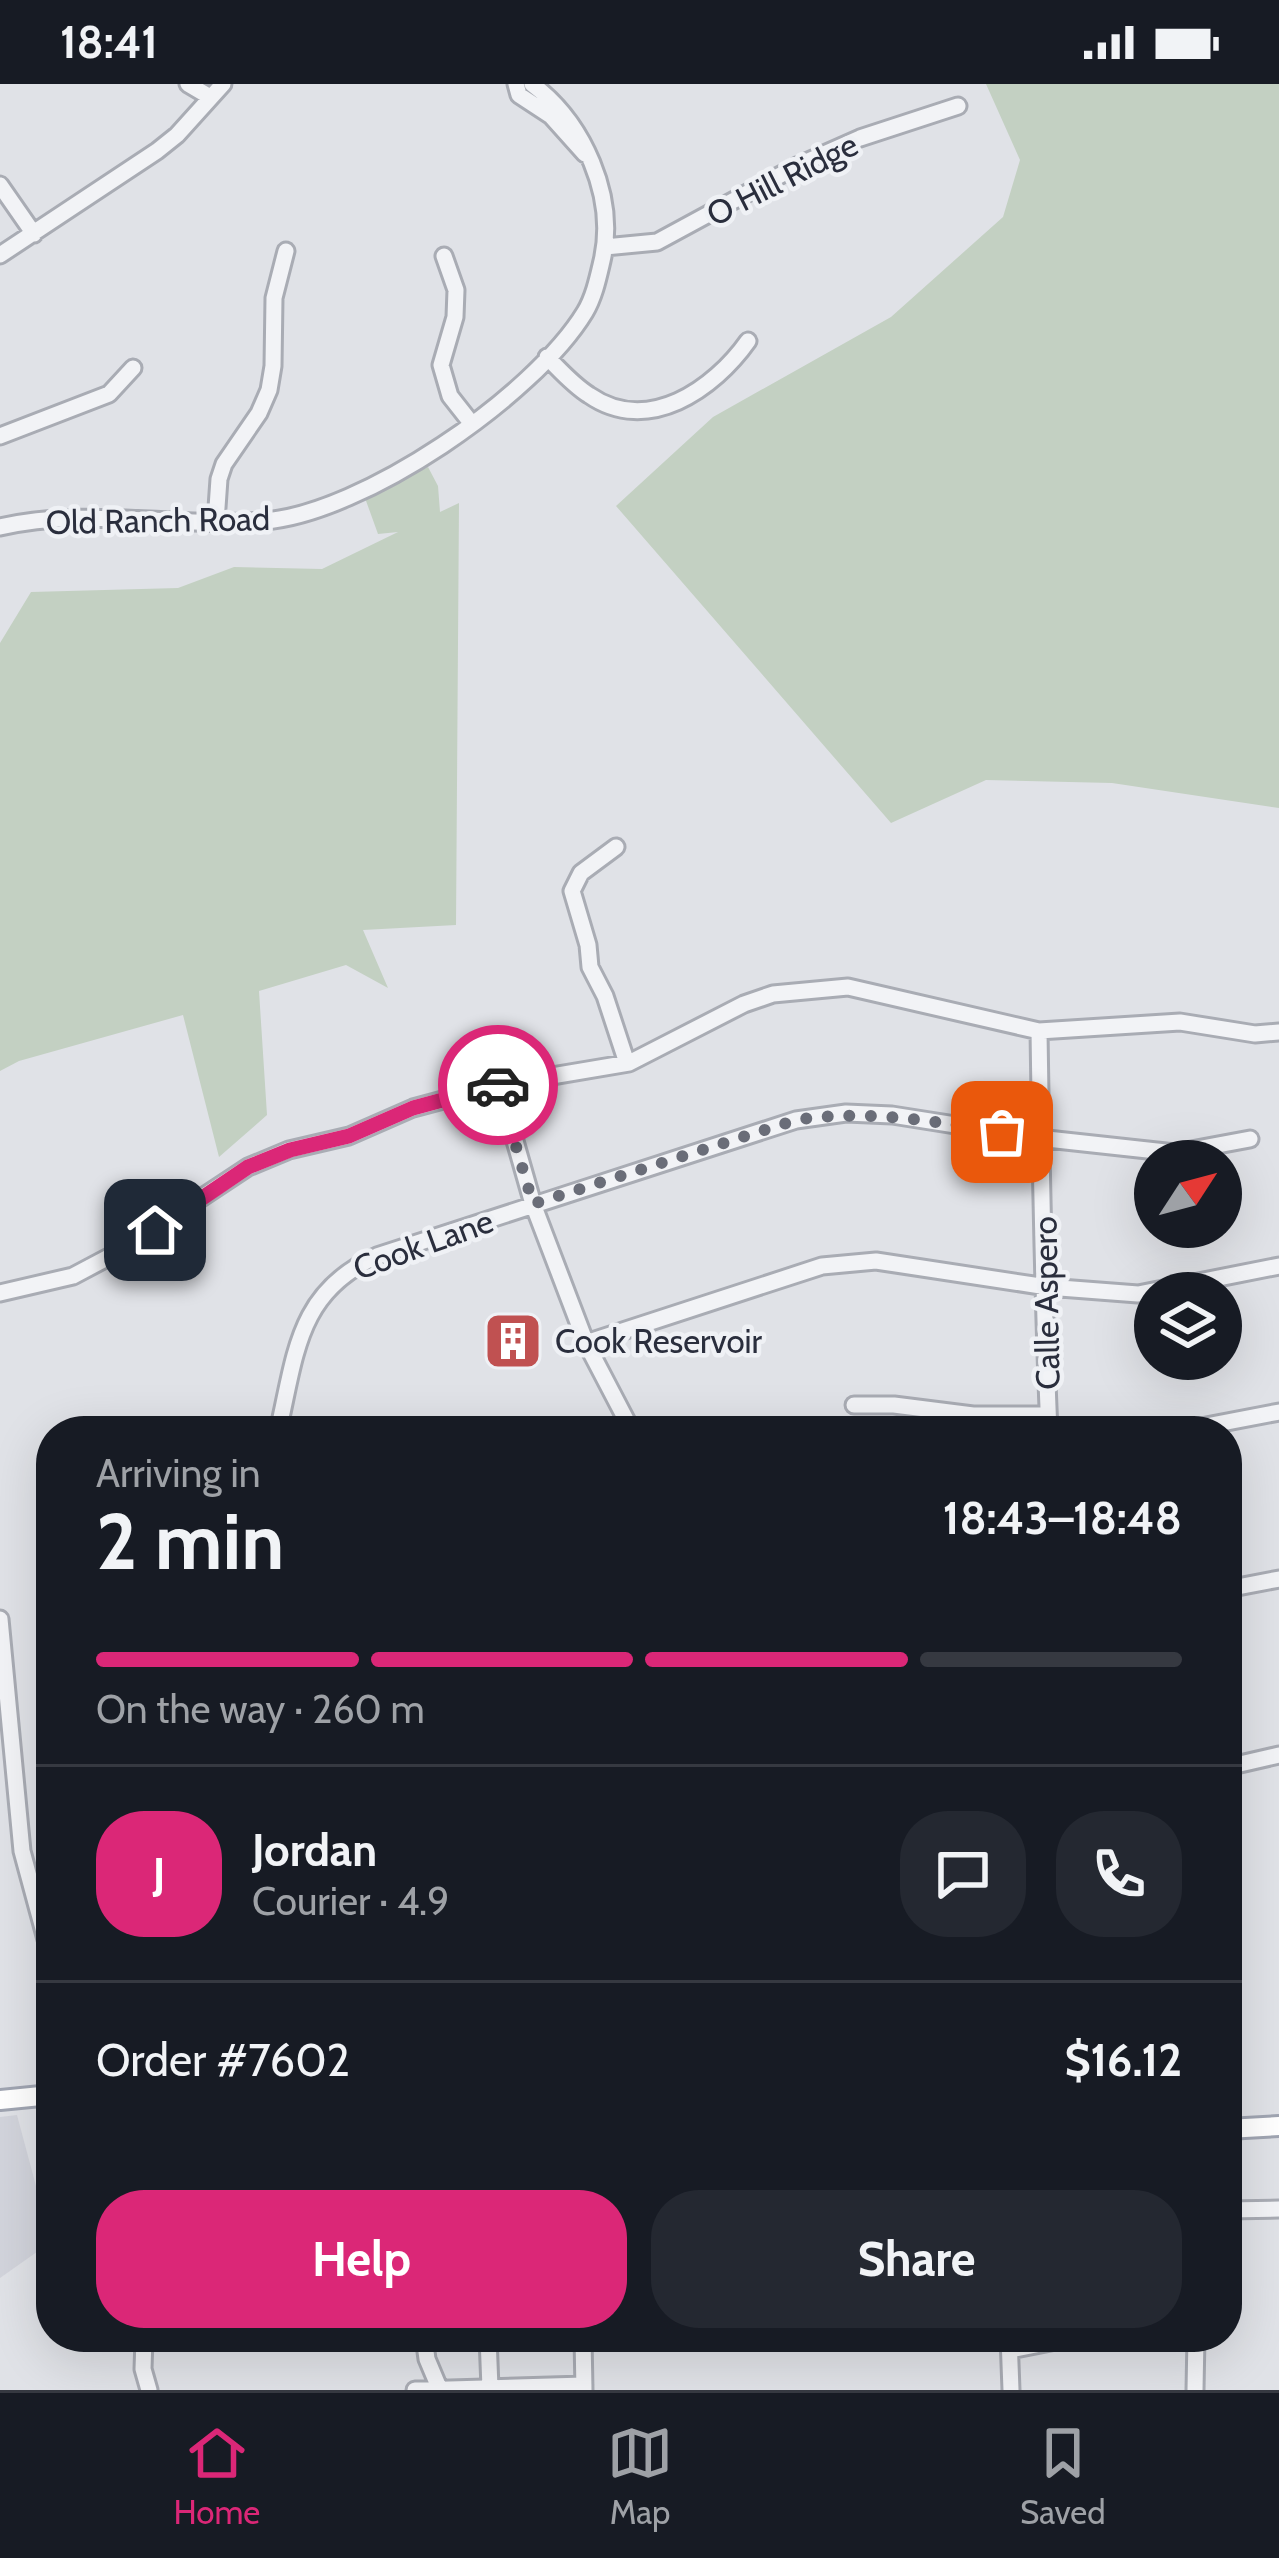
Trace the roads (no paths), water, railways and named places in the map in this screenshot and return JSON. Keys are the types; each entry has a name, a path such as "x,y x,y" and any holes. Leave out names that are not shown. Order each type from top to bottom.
{"main road":[{"path":"0,2100 36,2096"},
{"path":"1242,2128 1279,2126"}],"street":[{"path":"188,84 210,90"},
{"path":"0,255 177,135 210,90 223,84"},
{"name":"Old Ranch Road","path":"516,84 519,95 551,116 585,154"},
{"name":"Old Ranch Road","path":"0,527 61,518 267,521 342,500 416,464 472,424 548,357 588,308 605,247 597,178 582,136 532,84"},
{"name":"O Hill Ridge","path":"605,247 657,242 799,165 860,138 958,106"},
{"path":"0,185 34,234"},
{"path":"216,522 224,464 259,413 268,390 274,298 286,250"},
{"path":"445,256 457,290 455,317 441,365 450,396 472,424"},
{"path":"548,357 604,404 654,409 675,405 706,385 730,367 748,340"},
{"path":"0,436 109,394 133,368"},
{"path":"616,847 581,873 572,891 590,967 605,996 626,1063"},
{"path":"0,1293 73,1276 124,1250 248,1167 290,1150 349,1136 413,1108 499,1085 626,1063 744,1004 803,989 848,987 1039,1031 1180,1022 1255,1034 1279,1032"},
{"name":"Calle Aspero","path":"1039,1031 1048,1416"},
{"path":"499,1085 533,1204 586,1343 624,1416"},
{"name":"Cook Lane","path":"282,1416 304,1323 339,1275 377,1256 796,1120 846,1113 892,1115 1174,1153 1250,1139"},
{"path":"586,1343 822,1266 876,1261 1046,1287 1138,1294 1279,1266"},
{"path":"854,1405 982,1416"},
{"path":"1242,1419 1279,1412"},
{"path":"1242,1585 1279,1579"},
{"path":"0,1619 22,1850 36,1902"},
{"path":"1242,1764 1279,1755"},
{"path":"1242,2210 1279,2210"},
{"path":"144,2352 149,2390"},
{"path":"427,2352 440,2390"},
{"path":"489,2352 490,2388"},
{"path":"415,2390 584,2388 583,2352"},
{"path":"1010,2352 1011,2390"},
{"path":"1195,2390 1196,2352"}],"place":[{"name":"Cook Reservoir","path":"513,1341"}]}
